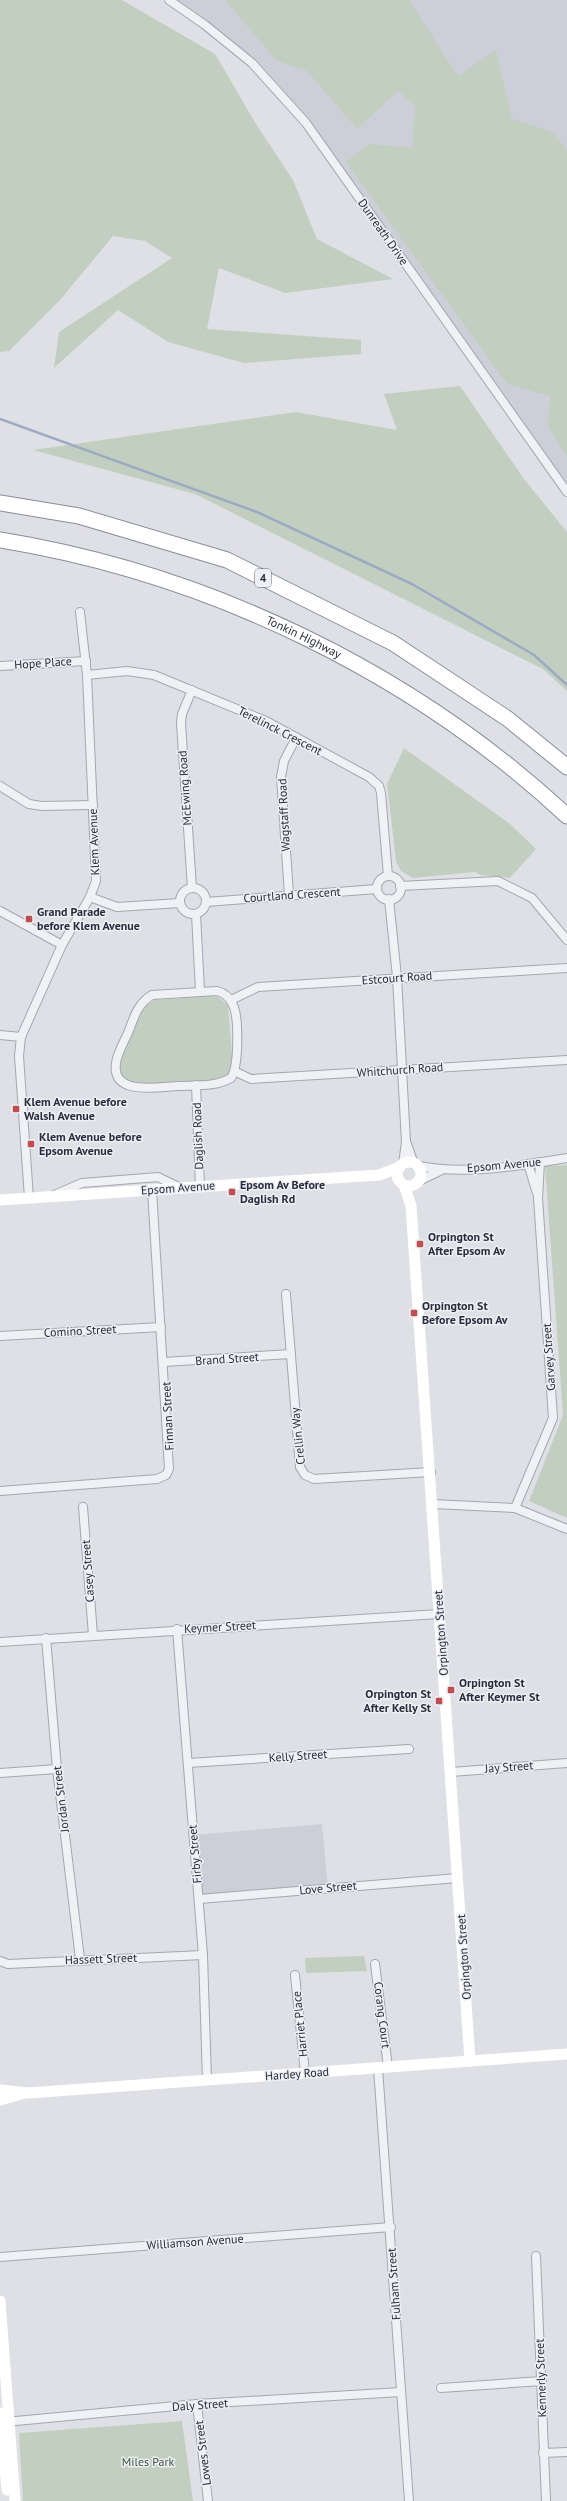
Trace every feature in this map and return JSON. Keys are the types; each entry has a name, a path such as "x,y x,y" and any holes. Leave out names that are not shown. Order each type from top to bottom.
{"highway":[{"name":"4","path":"0,503 79,516 227,560 394,643 502,714 567,766"},
{"name":"Tonkin Highway","path":"0,540 96,561 195,592 267,621 353,662 441,717 479,744 567,816"},
{"path":"0,544 22,544"}],"street":[{"name":"Dunreath Drive","path":"169,0 205,25 252,63 306,122 567,492"},
{"name":"Klem Avenue","path":"29,1198 19,1056 21,1037 62,944 90,897 96,881 87,675 80,612"},
{"name":"Hope Place","path":"0,666 86,661"},
{"name":"Terelinck Crescent","path":"87,675 133,672 154,675 266,721 369,777 379,786 382,793 388,876"},
{"name":"McEwing Road","path":"192,690 182,714 181,723 192,888"},
{"name":"Wagstaff Road","path":"289,895 281,777 284,761 296,738"},
{"path":"0,786 29,804 42,806 93,805"},
{"path":"388,876 396,879 400,886 398,894 389,900 382,898 377,888 380,880 388,876"},
{"path":"400,886 498,881 532,898 567,940"},
{"path":"192,888 200,890 206,902 204,908 196,914 188,914 180,903 185,891 192,888"},
{"name":"Courtland Crescent","path":"206,902 377,888"},
{"path":"90,897 117,907 180,903"},
{"path":"389,900 397,977 406,1142 409,1165 397,1174 402,1183 417,1182"},
{"path":"0,911 62,944"},
{"path":"196,914 200,991"},
{"name":"Estcourt Road","path":"231,1000 258,987 397,977 567,968"},
{"path":"200,991 222,992 231,1000 234,1006 237,1049 236,1072 231,1078 225,1082 136,1088 128,1086 119,1078 117,1059 138,1007 144,1000 152,996 200,991"},
{"path":"0,1035 21,1037"},
{"name":"Whitchurch Road","path":"236,1072 251,1079 567,1060"},
{"name":"Daglish Road","path":"196,1085 200,1187"},
{"name":"Epsom Avenue","path":"0,1200 379,1175 409,1165 442,1170 528,1164 567,1158"},
{"name":"Garvey Street","path":"515,1508 554,1418 538,1198 540,1162"},
{"name":"Garvey Street","path":"528,1164 538,1198"},
{"name":"Orpington Street","path":"409,1165 421,1173 417,1182 411,1206"},
{"name":"Epsom Avenue","path":"417,1182 442,1170"},
{"name":"Epsom Avenue","path":"379,1175 402,1183"},
{"path":"50,1197 82,1183 158,1177 182,1188"},
{"name":"Orpington Street","path":"402,1183 411,1206 431,1472 439,1614 470,2061"},
{"name":"Finnan Street","path":"0,1490 157,1479 166,1475 170,1464 152,1190"},
{"name":"Crellin Way","path":"286,1294 300,1467 305,1475 314,1480 431,1472"},
{"name":"Comino Street","path":"0,1336 161,1327"},
{"name":"Brand Street","path":"164,1362 291,1354"},
{"path":"433,1504 515,1508 567,1529"},
{"name":"Casey Street","path":"83,1507 93,1635"},
{"name":"Keymer Street","path":"0,1642 177,1629 439,1614"},
{"name":"Firby Street","path":"177,1629 203,1955 207,2080"},
{"name":"Jordan Street","path":"46,1638 58,1769 80,1959"},
{"name":"Kelly Street","path":"188,1763 409,1749"},
{"name":"Jay Street","path":"451,1772 567,1763"},
{"path":"0,1773 58,1769"},
{"name":"Love Street","path":"199,1899 458,1878"},
{"name":"Hassett Street","path":"0,1961 8,1964 80,1959 203,1955"},
{"name":"Corang Court","path":"375,1964 383,2067"},
{"name":"Harriet Place","path":"295,1974 306,2073"},
{"name":"Hardey Road","path":"0,2100 28,2093 567,2054"},
{"name":"Fulham Street","path":"383,2067 391,2227 409,2501"},
{"name":"Hardey Road","path":"0,2090 28,2093"},
{"name":"Williamson Avenue","path":"0,2257 391,2227"},
{"name":"Kennerly Street","path":"536,2256 546,2501"},
{"path":"0,2301 3,2420 8,2501"},
{"path":"441,2388 542,2381"},
{"name":"Daly Street","path":"3,2420 197,2404 401,2392"},
{"name":"Lowes Street","path":"197,2404 208,2501"},
{"path":"3,2420 15,2501"},
{"path":"543,2453 567,2452"}],"shaded area":[{"path":"168,0 567,0 567,492 322,145 252,63"},
{"path":"322,1824 328,1888 199,1899 193,1835"}],"green space":[{"path":"0,0 122,0 215,54 256,124 293,180 317,239 393,279 285,293 219,268 207,329 361,340 361,354 244,363 168,342 118,310 54,368 59,332 172,258 145,241 113,236 60,300 9,351 0,352"},
{"path":"225,0 409,0 458,76 496,50 512,119 553,132 567,151 567,457 548,426 550,396 507,384 346,162 369,144 412,148 415,106 398,91 357,129 307,71 277,61"},
{"path":"460,386 524,479 567,532 567,691 543,669 195,494 33,450 296,412 397,430 384,394"},
{"path":"404,748 510,824 536,849 510,878 481,875 475,872 413,878 401,871 396,861 387,784"},
{"path":"213,996 218,997 228,1005 233,1066 228,1076 220,1080 135,1086 123,1078 119,1071 120,1057 126,1040 141,1009 155,1000"},
{"path":"567,1165 567,1518 529,1501 563,1415 545,1166"},
{"path":"364,1956 367,1971 306,1973 305,1958"},
{"name":"Miles Park","path":"182,2421 193,2501 23,2501 19,2433"}],"waterway":[{"path":"0,419 257,512 412,584 534,655 567,685"}],"place":[{"name":"Grand Parade before Klem Avenue","path":"29,919"},
{"name":"Klem Avenue before Walsh Avenue","path":"16,1109"},
{"name":"Klem Avenue before Epsom Avenue","path":"31,1144"},
{"name":"Epsom Av Before Daglish Rd","path":"232,1192"},
{"name":"Orpington St After Epsom Av","path":"420,1244"},
{"name":"Orpington St Before Epsom Av","path":"414,1313"},
{"name":"Orpington St After Keymer St","path":"451,1690"},
{"name":"Orpington St After Kelly St","path":"439,1701"}]}
